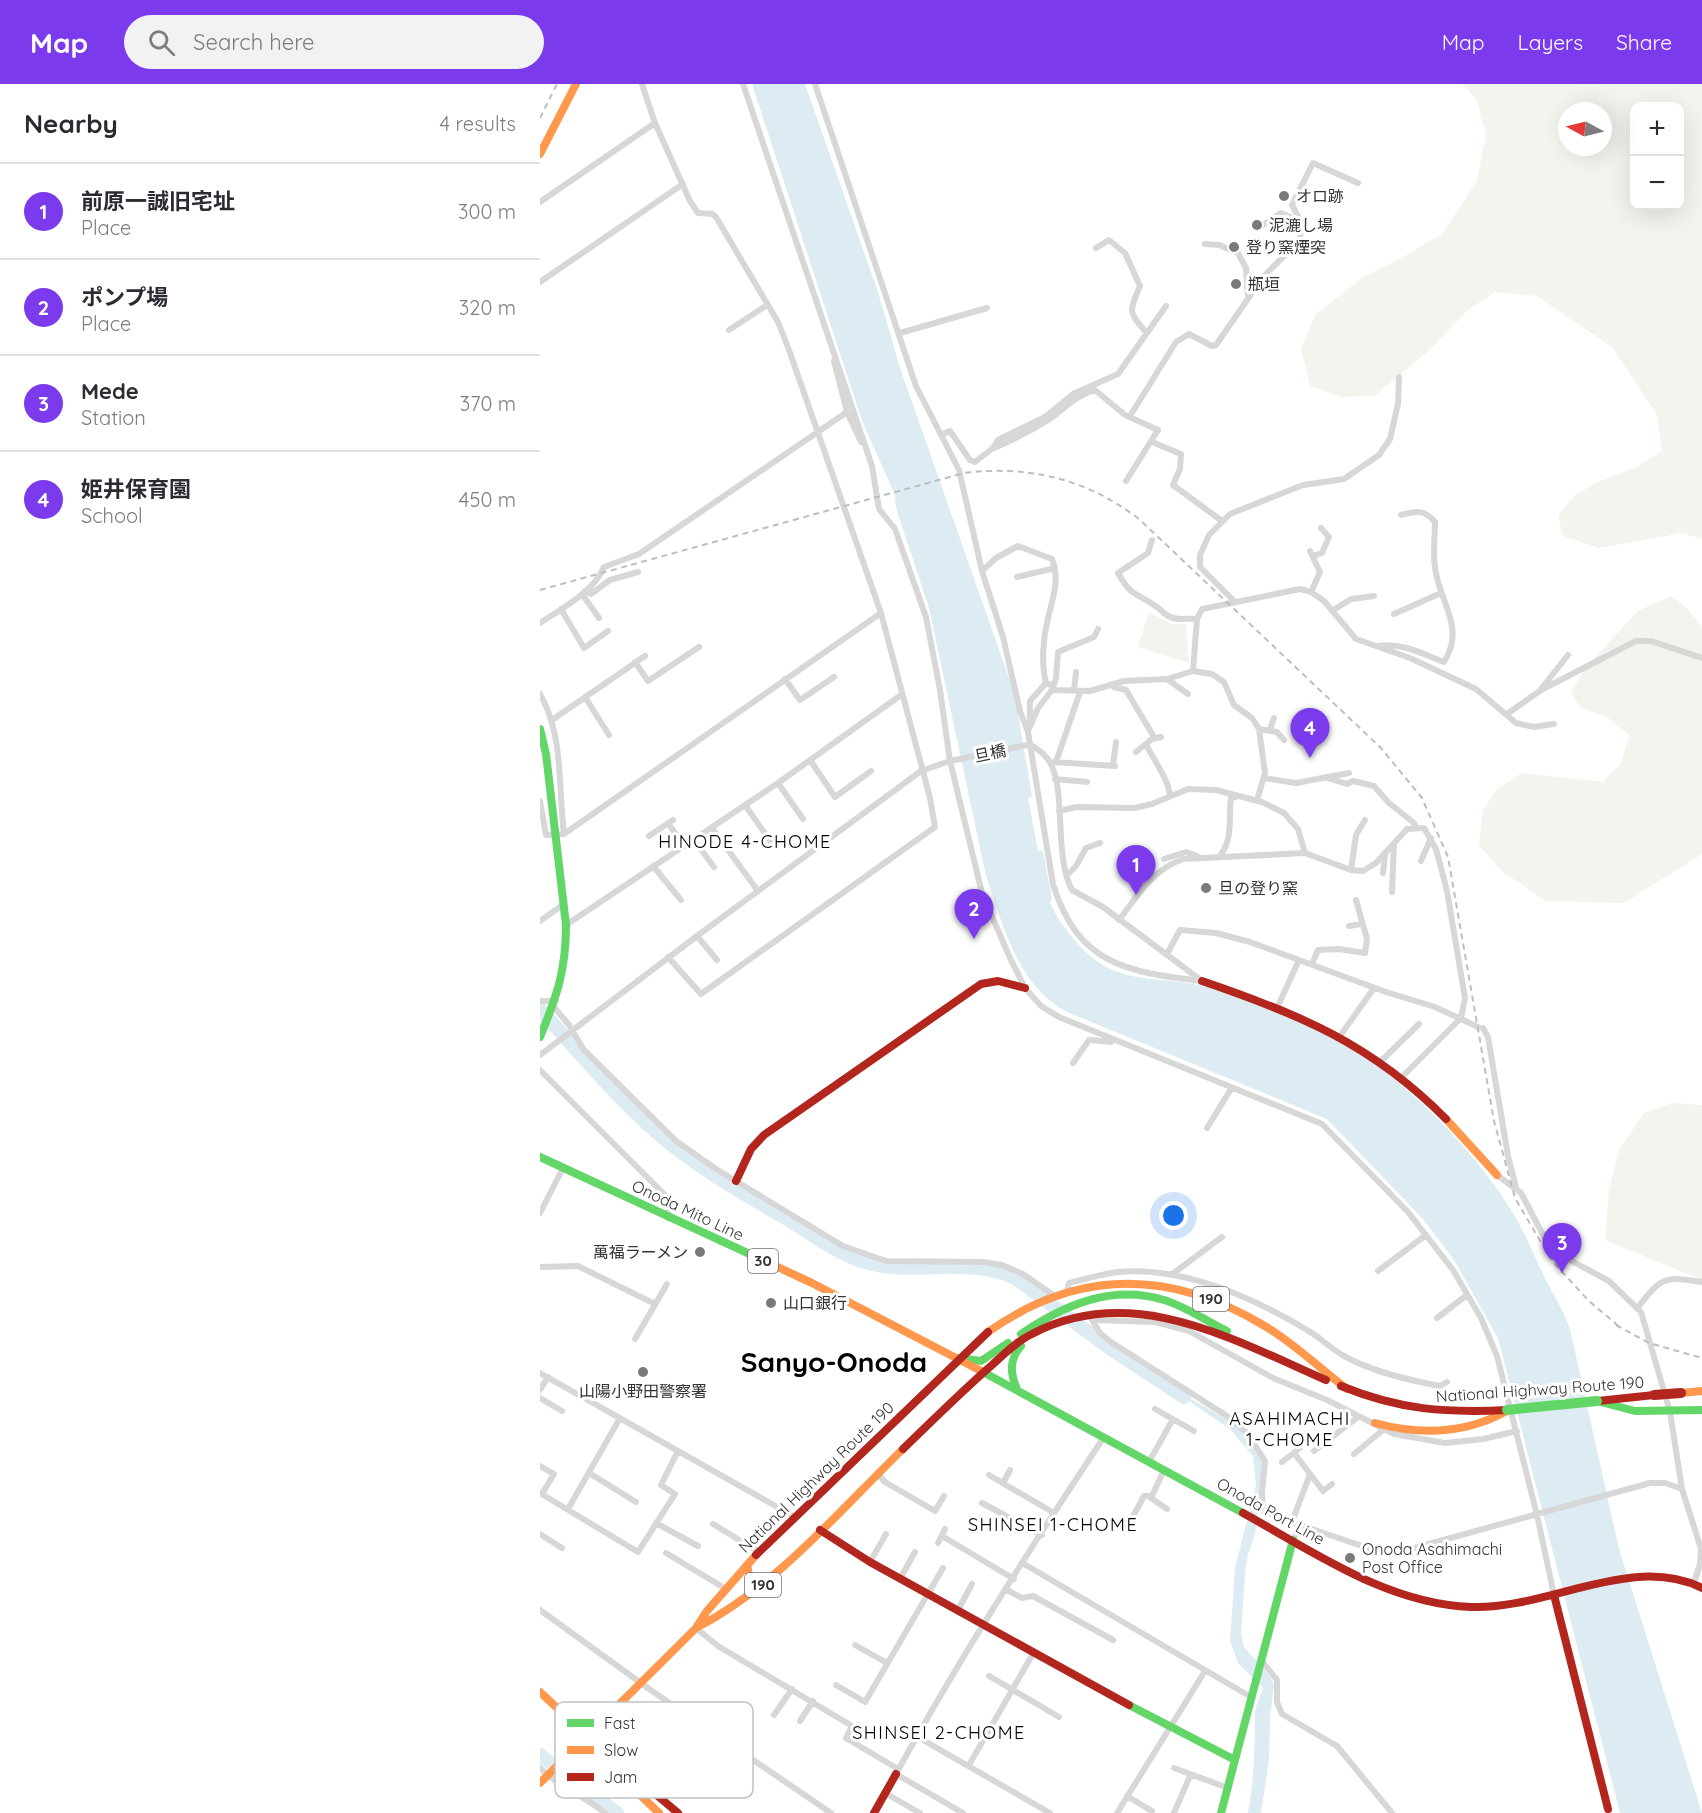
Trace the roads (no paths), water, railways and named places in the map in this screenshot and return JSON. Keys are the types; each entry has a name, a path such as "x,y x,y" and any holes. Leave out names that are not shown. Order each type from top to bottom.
{"main road":[{"path":"540,154 576,84"},
{"path":"540,729 560,834 566,925 565,967 554,1005 540,1037"},
{"path":"736,1181 751,1149 764,1135 981,984 989,980 1000,980 1026,988"},
{"path":"1202,981 1276,1008 1340,1036 1380,1062 1424,1099 1497,1175"},
{"name":"Onoda Mito Line","path":"540,1157 812,1283 983,1372"},
{"name":"National Highway Route 190","path":"621,1702 696,1628 759,1552 959,1358 990,1329 1039,1302 1067,1291 1100,1284 1131,1283 1191,1292 1223,1304 1266,1326 1347,1389"},
{"path":"959,1358 973,1362 985,1359 1068,1304 1114,1294 1137,1294 1163,1300 1305,1370"},
{"name":"National Highway Route 190","path":"696,1628 719,1616 766,1582 983,1372 1031,1334 1062,1322 1087,1317 1141,1313 1175,1319 1207,1329 1254,1351 1387,1404 1431,1413 1508,1410 1702,1391"},
{"path":"1017,1389 1011,1370 1016,1351 1062,1322"},
{"name":"Onoda Port Line","path":"983,1372 1376,1585 1428,1604 1479,1609 1504,1607 1632,1576 1669,1575 1698,1586"},
{"path":"1598,1401 1609,1406 1640,1412 1702,1410"},
{"path":"1379,1426 1411,1432 1437,1431 1486,1420 1508,1410"},
{"path":"820,1530 870,1562 1170,1727 1235,1760"},
{"path":"1221,1813 1293,1540"},
{"path":"747,1565 750,1579 766,1582"},
{"path":"1557,1594 1608,1811"},
{"path":"540,1692 555,1706"},
{"path":"874,1813 897,1772"},
{"path":"642,1798 658,1813"},
{"path":"660,1798 678,1813"}],"street":[{"path":"642,84 655,123 682,184 698,213 712,214 716,218 767,305 789,350 881,613 930,798 934,827 701,994 668,957"},
{"path":"743,84 872,466 876,499 883,516 895,529 926,617 952,761 982,893 1010,958 1026,988 1041,1006 1059,1017 1115,1042 1322,1124 1331,1130 1408,1212 1453,1270 1497,1356 1540,1514 1557,1594"},
{"path":"815,84 916,386 959,470 982,570 1003,637 1020,711 1028,732"},
{"path":"540,202 655,123"},
{"path":"1130,416 1176,342 1190,334 1212,346 1216,345 1263,278 1293,250 1300,240 1301,229 1292,205 1313,163 1358,183"},
{"path":"540,282 682,184"},
{"path":"1257,229 1281,213 1290,217 1301,229"},
{"path":"1096,248 1109,240 1125,253 1140,286 1131,302 1131,311 1133,318 1146,332"},
{"path":"1205,244 1219,245 1238,254 1246,268 1248,297"},
{"path":"729,330 767,305"},
{"path":"993,448 998,440 1045,417 1073,394 1118,374 1166,306"},
{"path":"900,333 987,308"},
{"path":"833,350 836,379 857,436 864,443"},
{"path":"1235,602 1202,569 1198,561 1209,536 1222,520 1239,510 1274,499 1304,485 1344,479 1379,455 1390,439 1398,404 1399,377"},
{"path":"941,435 950,431 965,456 975,462 993,448 1031,431 1052,418 1074,398 1095,390 1130,416 1158,430 1126,481"},
{"path":"540,623 584,592 599,578 604,567 639,554 847,412"},
{"path":"1152,442 1181,454 1180,469 1173,485 1222,520"},
{"path":"1374,646 1396,646 1444,662 1452,650 1449,609 1441,593 1434,564 1435,522 1427,513 1419,511 1401,515"},
{"path":"1311,592 1320,572 1312,554 1322,553 1329,537 1320,528"},
{"path":"1152,540 1148,553 1118,573 1134,595 1157,607 1163,614 1173,618 1197,619"},
{"path":"982,570 996,558 1018,546 1048,556 1055,568 1056,592 1047,620 1044,648 1046,683 1030,701 1028,732 1053,884 1066,918 1099,956 1114,964 1169,977 1202,981"},
{"path":"1017,577 1055,568"},
{"path":"584,592 591,594 610,580 638,572"},
{"path":"1193,671 1197,619 1202,609 1292,588 1311,592 1332,611 1349,635 1410,658 1476,689 1516,723 1525,726 1554,724"},
{"path":"584,592 599,618"},
{"path":"1394,614 1441,593"},
{"path":"1332,611 1351,599 1374,596"},
{"path":"561,609 584,648 608,631"},
{"path":"540,801 546,835 560,834 881,613"},
{"path":"1028,732 1038,708 1052,688 1058,652 1094,637 1098,629"},
{"path":"1507,714 1541,690 1636,641 1651,641 1702,658"},
{"path":"635,662 648,681 699,647"},
{"path":"1541,690 1568,655"},
{"path":"552,720 645,656"},
{"path":"1104,688 1124,681 1167,679 1193,671 1208,672 1219,677 1234,705 1252,718 1259,729 1264,778 1257,801"},
{"path":"1076,672 1077,691 1054,763 1055,779 1059,791 1061,854 1072,890 1103,907 1202,981"},
{"path":"785,679 800,700 834,677"},
{"path":"1167,679 1188,694"},
{"path":"1046,683 1052,688 1077,691 1104,688 1126,690 1158,737 1136,752"},
{"path":"1104,688 1121,691 1129,705"},
{"path":"540,694 552,720 557,747 560,834"},
{"path":"566,925 712,828 901,695"},
{"path":"585,697 609,735"},
{"path":"1270,729 1274,718"},
{"path":"1259,729 1270,729 1284,740"},
{"path":"1029,745 1054,763 1114,766 1116,742"},
{"path":"1146,744 1153,761 1169,784 1170,796"},
{"name":"旦橋","path":"540,1055 570,1030 921,771 952,761 1029,745"},
{"path":"810,760 835,797 872,771"},
{"path":"1264,778 1288,783 1349,773"},
{"path":"1327,778 1347,784 1353,781 1374,786 1415,826"},
{"path":"1055,779 1087,782"},
{"path":"777,783 803,819"},
{"path":"1059,811 1077,807 1134,808 1196,787 1216,789 1275,808 1292,820 1298,829 1305,853"},
{"path":"1220,856 1228,845 1232,828 1231,798 1235,796"},
{"path":"745,805 773,845"},
{"path":"1351,870 1356,835 1365,820"},
{"path":"649,836 671,822 684,846"},
{"path":"1119,920 1145,884 1166,866 1198,857 1305,853 1351,870 1369,869 1407,829 1415,826 1424,828 1431,838 1443,870 1463,984 1465,1009 1461,1018 1401,1078"},
{"path":"712,828 758,891"},
{"path":"1421,861 1431,838"},
{"path":"694,840 714,867"},
{"path":"1066,875 1076,866 1086,848 1100,843"},
{"path":"1392,892 1394,843"},
{"path":"1137,851 1140,868 1138,895"},
{"path":"1164,860 1186,852 1198,857"},
{"path":"1383,873 1385,854"},
{"path":"653,866 681,900"},
{"path":"1312,964 1318,950 1339,949 1365,953 1367,939 1356,900"},
{"path":"540,921 564,904"},
{"path":"1349,926 1362,924"},
{"path":"1167,954 1180,930 1216,933 1312,964 1461,1018 1481,1028 1488,1037 1508,1156 1516,1187 1551,1250 1609,1281 1638,1307 1645,1320 1649,1344 1670,1412 1682,1489 1701,1550 1698,1586"},
{"path":"697,936 717,960"},
{"path":"1276,1008 1299,960"},
{"path":"1340,1036 1374,988"},
{"path":"540,1001 554,1005 584,1050 676,1142 736,1181 855,1252 873,1258 899,1262 967,1261 1002,1265 1023,1274 1053,1296"},
{"path":"1380,1062 1419,1024"},
{"path":"1073,1063 1089,1040 1115,1042"},
{"path":"540,1070 664,1194 669,1206 669,1218"},
{"path":"1207,1128 1231,1089"},
{"path":"540,1213 563,1168"},
{"path":"1497,1175 1516,1187"},
{"path":"1378,1271 1426,1235"},
{"path":"1171,1275 1222,1237"},
{"path":"540,1267 578,1266 655,1304"},
{"path":"1067,1291 1069,1283 1116,1272 1171,1275 1240,1296 1306,1329 1343,1356 1359,1363 1422,1383 1440,1386 1447,1382"},
{"path":"1638,1307 1659,1282 1665,1279 1702,1282"},
{"path":"635,1339 667,1284"},
{"path":"1437,1318 1467,1295"},
{"path":"1087,1317 1146,1321 1189,1331 1273,1378 1327,1400 1358,1417 1415,1439 1445,1443 1483,1439 1516,1431"},
{"path":"1087,1317 1100,1333 1112,1342 1239,1425 1258,1446 1265,1461 1263,1511 1365,1547 1396,1553 1650,1483 1665,1483 1682,1489"},
{"path":"540,1373 795,1517"},
{"path":"540,1390 548,1377"},
{"path":"540,1398 562,1411"},
{"path":"1155,1409 1194,1431"},
{"path":"1314,1451 1358,1417"},
{"path":"568,1509 621,1418"},
{"path":"1149,1462 1173,1419"},
{"path":"1354,1454 1379,1426"},
{"path":"897,1772 916,1736 984,1624 1104,1437"},
{"path":"1282,1462 1297,1450 1310,1474 1323,1491 1332,1484"},
{"path":"540,1466 554,1474 541,1493 638,1552 675,1494 661,1485 678,1451"},
{"path":"1003,1483 1010,1470"},
{"path":"1151,1496 1164,1470"},
{"path":"589,1473 636,1502"},
{"path":"878,1474 885,1482 935,1511 944,1496"},
{"path":"1292,1522 1310,1474"},
{"path":"989,1475 1054,1513"},
{"path":"1130,1522 1144,1496 1151,1496"},
{"path":"1151,1496 1153,1501 1167,1509"},
{"path":"982,1503 1042,1535"},
{"path":"656,1523 698,1545"},
{"path":"713,1524 759,1552"},
{"path":"1293,1540 1300,1525"},
{"path":"938,1543 944,1532 1014,1579"},
{"path":"540,1534 562,1548"},
{"path":"870,1562 886,1534"},
{"path":"901,1577 915,1552"},
{"path":"666,1553 683,1568 726,1589"},
{"path":"1024,1564 1251,1697"},
{"path":"836,1685 865,1702 943,1568"},
{"path":"958,1610 972,1584"},
{"path":"1007,1590 1022,1598 1033,1596 1113,1640"},
{"path":"540,1610 669,1702"},
{"path":"696,1628 718,1646 852,1726 846,1738 963,1813"},
{"path":"855,1645 887,1663"},
{"path":"969,1766 1034,1652"},
{"path":"1260,1662 1277,1680 1277,1702 1282,1714 1337,1746 1392,1813"},
{"path":"1117,1813 1205,1671"},
{"path":"989,1676 1059,1717"},
{"path":"774,1715 792,1689"},
{"path":"800,1721 813,1701"},
{"path":"916,1736 1050,1813"},
{"path":"753,1760 831,1813"},
{"path":"1174,1768 1190,1776 1228,1788"},
{"path":"1174,1813 1190,1776"},
{"path":"885,1793 920,1813"},
{"path":"1127,1796 1152,1811"},
{"path":"585,1798 604,1813"}],"waterway":[{"path":"540,1009 641,1118 677,1149 718,1178 826,1244 855,1259 884,1266 980,1268 1017,1279 1108,1347 1184,1397"},
{"path":"540,1755 555,1766"},
{"path":"597,1798 617,1813"}],"railway":[{"path":"540,118 557,84"},
{"path":"540,590 964,473 988,471 1034,473 1078,485 1119,505 1139,519 1381,748 1422,798 1448,857 1494,1121 1515,1198 1552,1261 1589,1301 1622,1329"},
{"path":"1616,1325 1649,1343 1702,1358"}],"place":[{"name":"オロ跡","path":"1284,196"},
{"name":"泥漉し場","path":"1257,225"},
{"name":"登り窯煙突","path":"1234,247"},
{"name":"瓶垣","path":"1236,284"},
{"name":"姫井保育園","path":"1310,758"},
{"name":"旦の登り窯","path":"1206,888"},
{"name":"前原一誠旧宅址","path":"1136,895"},
{"name":"ポンプ場","path":"974,939"},
{"name":"萬福ラーメン","path":"700,1252"},
{"name":"Mede","path":"1562,1273"},
{"name":"山口銀行","path":"771,1303"},
{"name":"山陽小野田警察署","path":"643,1372"},
{"name":"Onoda Asahimachi Post Office","path":"1350,1558"}],"district":[{"name":"HINODE 4-CHOME","path":"745,842"},
{"name":"Sanyo-Onoda","path":"834,1362"},
{"name":"ASAHIMACHI 1-CHOME","path":"1290,1429"},
{"name":"SHINSEI 1-CHOME","path":"1053,1525"},
{"name":"SHINSEI 2-CHOME","path":"939,1733"}]}
